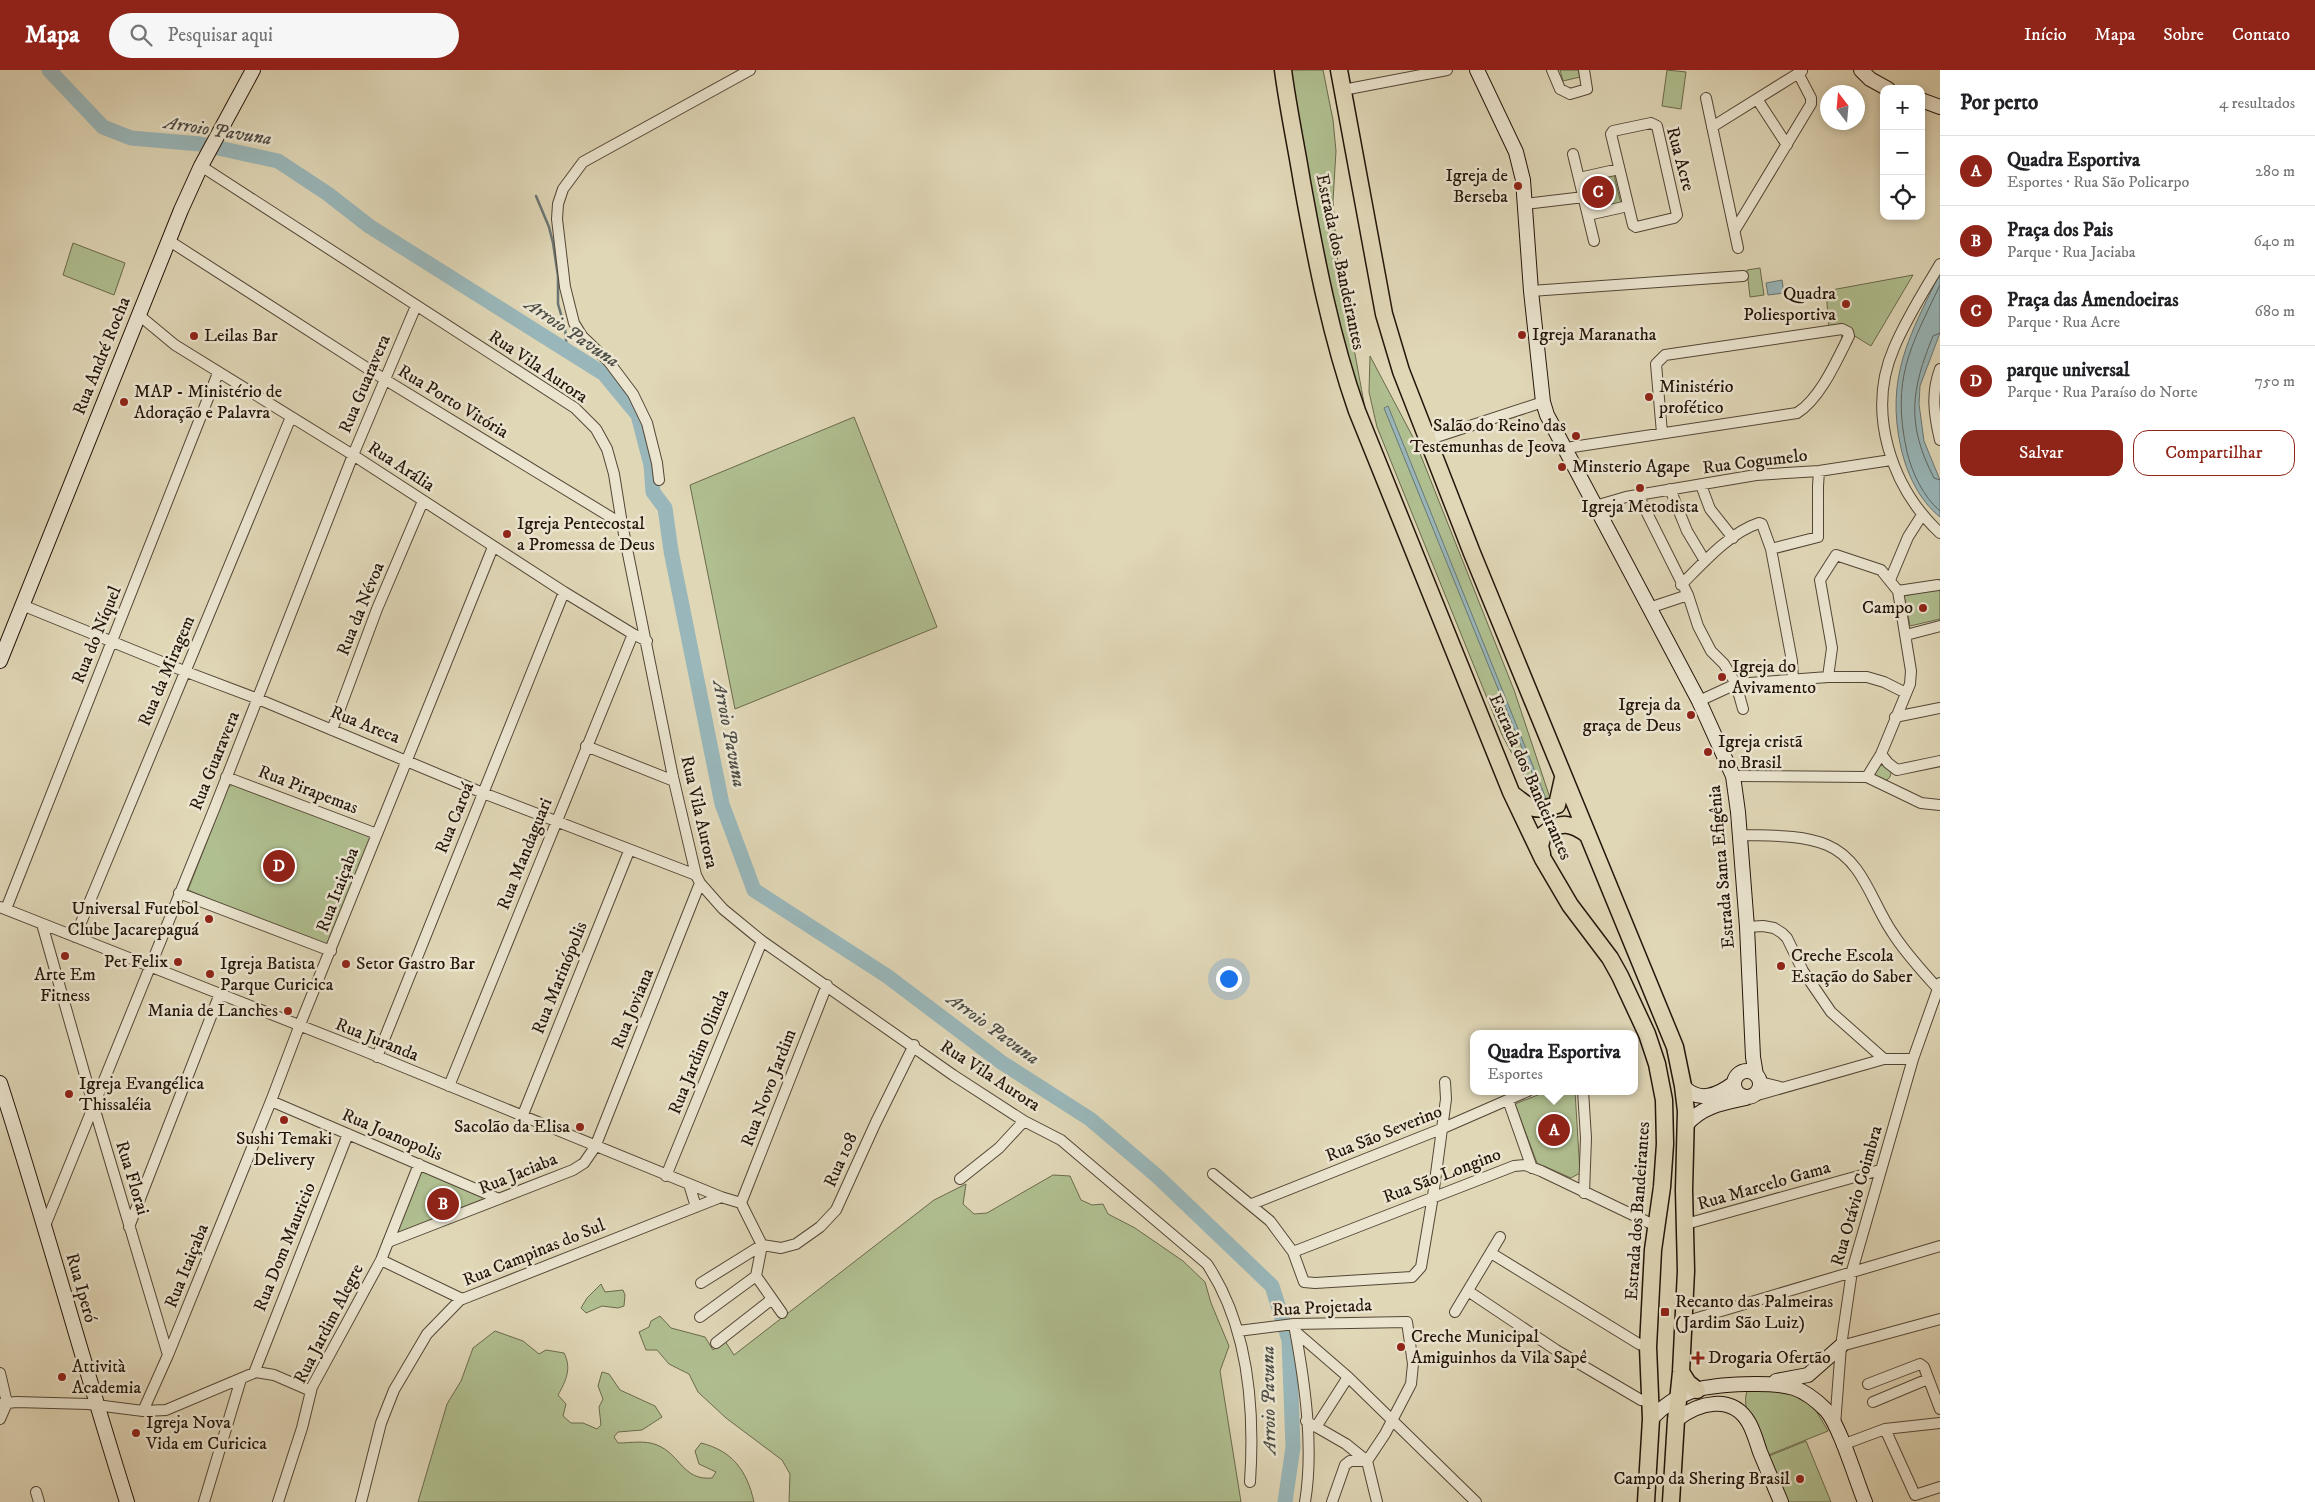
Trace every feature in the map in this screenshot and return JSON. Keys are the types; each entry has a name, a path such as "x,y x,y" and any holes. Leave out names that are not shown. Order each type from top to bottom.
{"main road":[{"name":"Estrada dos Bandeirantes","path":"1284,70 1287,104 1316,265 1342,368 1385,483 1511,792 1543,859 1570,905 1610,958 1647,1034 1657,1064 1664,1100 1665,1144 1662,1186 1656,1226 1648,1347 1651,1419 1646,1502"},
{"name":"Estrada dos Bandeirantes","path":"1339,70 1384,314 1401,371 1427,440 1675,1048 1683,1086 1686,1125 1684,1190 1686,1224 1684,1322 1671,1502"},
{"path":"1511,792 1530,808 1546,809 1557,805 1561,793 1563,775"},
{"path":"1543,859 1541,840 1550,828 1564,823 1570,824 1588,835"},
{"path":"1681,1372 1688,1383 1697,1390"}],"street":[{"name":"Rua André Rocha","path":"0,661 140,316 168,240 202,164 253,70"},
{"path":"659,480 658,463 647,423 633,394 609,362 582,336 574,323 565,287 557,219 558,204 566,183 583,162 750,70"},
{"path":"1343,90 1447,70"},
{"name":"Estrada Santa Efigênia","path":"1477,70 1516,152 1523,180 1531,291 1543,402 1547,415 1699,701 1733,776 1740,835 1747,927 1753,1057 1758,1078"},
{"path":"1552,70 1560,89 1567,94 1587,89 1584,70"},
{"path":"1861,70 1870,79 1881,85"},
{"path":"1712,126 1800,72 1811,98 1811,104 1734,230"},
{"path":"1706,98 1738,248"},
{"path":"1756,99 1787,145"},
{"path":"1925,101 1940,107"},
{"name":"Rua Acre","path":"1655,123 1678,215 1674,218 1636,227 1633,225 1628,206 1612,132 1655,123"},
{"path":"1573,154 1594,241"},
{"name":"Rua Vila Aurora","path":"202,164 416,306 575,408 596,429 607,449 614,474 622,524 674,781 698,879 724,910 762,941 953,1075 1024,1121 1045,1130 1066,1144 1207,1264 1218,1280 1238,1331 1244,1362 1252,1428 1250,1482"},
{"path":"1579,178 1619,169"},
{"path":"1525,204 1584,197"},
{"path":"1588,215 1628,206"},
{"name":"Rua Porto Vitória","path":"168,240 384,379 622,524"},
{"path":"1940,264 1893,349 1886,373 1882,415 1891,460 1906,492 1922,515 1940,533"},
{"path":"1531,291 1743,276"},
{"name":"Rua Guaravera","path":"44,1228 258,699 353,455 416,306"},
{"name":"Rua Arália","path":"140,316 175,345 218,373 353,455 564,592 647,641"},
{"path":"1566,448 1797,413 1806,408 1834,365 1849,336 1848,332 1842,329 1665,355 1656,364 1662,433"},
{"path":"1940,369 1933,393 1934,413 1940,440"},
{"name":"Rua do Níquel","path":"3,908 113,641 218,373"},
{"path":"1427,440 1543,402"},
{"name":"Rua da Miragem","path":"75,937 291,417"},
{"name":"Rua Cogumelo","path":"1595,506 1607,501 1701,484 1756,476 1819,471 1891,460"},
{"path":"1772,549 1818,537 1819,471"},
{"path":"1701,484 1710,509 1733,538"},
{"path":"1670,490 1691,538 1706,561"},
{"path":"1638,496 1688,595 1698,626 1711,651 1724,664 1736,684 1743,709"},
{"name":"Rua da Névoa","path":"332,730 377,609 423,501"},
{"path":"1890,580 1902,548 1922,515"},
{"path":"1682,585 1733,538 1759,523 1766,532 1772,549 1792,661 1793,681"},
{"name":"Rua Itaiçaba","path":"143,1411 168,1355 271,1101 299,1027 493,547"},
{"path":"1828,677 1832,648 1820,580 1836,554 1881,570 1890,580 1898,591 1906,635 1911,671 1906,693 1881,754 1867,777"},
{"path":"1898,591 1938,585"},
{"name":"Rua Caroá","path":"377,1057 564,592"},
{"path":"1649,608 1688,595"},
{"name":"Rua Areca","path":"22,606 258,699 483,793 698,879"},
{"path":"1906,635 1940,626"},
{"name":"Rua Mandaguari","path":"449,1086 633,634"},
{"path":"1699,701 1736,684 1828,677 1867,677 1884,682 1906,693"},
{"path":"1895,717 1940,708"},
{"path":"586,746 674,781"},
{"path":"1881,754 1888,763 1898,770 1940,761"},
{"path":"1894,791 1894,780 1898,770"},
{"path":"1733,776 1867,777 1921,803 1940,805"},
{"name":"Rua Pirapemas","path":"226,777 377,834"},
{"path":"1740,835 1780,836 1817,841 1840,853 1851,862 1862,876 1893,934 1939,987"},
{"name":"Rua Marinópolis","path":"522,1117 629,850"},
{"name":"Rua Joviana","path":"595,1147 698,879"},
{"path":"180,892 331,951"},
{"name":"Rua Juranda","path":"3,908 219,996 449,1086 666,1176 741,1203"},
{"name":"Rua Florai","path":"42,924 168,1355"},
{"path":"1747,927 1774,928 1782,932 1787,938 1803,971 1831,1012 1884,1059"},
{"name":"Rua Jardim Olinda","path":"666,1176 762,941"},
{"name":"Rua Novo Jardim","path":"741,1203 827,986"},
{"name":"Rua Otávio Coimbra","path":"1835,1425 1841,1346 1852,1271 1913,1059 1939,987"},
{"path":"129,1226 219,996"},
{"name":"Rua 108","path":"762,1245 782,1248 796,1244 820,1227 836,1210 914,1046"},
{"path":"1683,1086 1693,1095 1710,1096 1723,1092 1753,1057"},
{"path":"1686,1125 1695,1115 1711,1106 1750,1097 1884,1059 1913,1059"},
{"path":"1737,1077 1749,1071 1758,1078 1781,1087"},
{"path":"1737,1077 1738,1094 1750,1097"},
{"path":"1750,1097 1759,1090 1758,1078"},
{"path":"1213,1174 1270,1220 1293,1252 1301,1278 1308,1283 1412,1277 1421,1267 1446,1099 1445,1082"},
{"name":"Rua Iperó","path":"0,1083 96,1406 127,1502"},
{"name":"Rua São Severino","path":"1252,1204 1442,1129 1519,1095"},
{"path":"1583,1095 1586,1138 1584,1192"},
{"path":"1508,1100 1532,1168"},
{"name":"Rua Joanopolis","path":"271,1101 499,1199"},
{"path":"960,1179 1005,1143 1024,1121"},
{"name":"Rua Dom Mauricio","path":"254,1373 348,1134"},
{"name":"Rua Jaciaba","path":"388,1242 573,1170 584,1163 595,1147"},
{"name":"Rua Jardim Alegre","path":"278,1502 302,1428 311,1391 349,1316 381,1260 418,1164"},
{"name":"Rua São Longino","path":"1293,1252 1433,1196 1514,1166 1525,1165 1656,1226"},
{"name":"Rua Marcelo Gama","path":"1686,1224 1880,1170"},
{"path":"689,1184 696,1207"},
{"name":"Rua Campinas do Sul","path":"361,1502 381,1423 394,1390 427,1334 462,1299 721,1197"},
{"path":"700,1317 756,1276 762,1245 741,1203"},
{"path":"1455,1312 1500,1237"},
{"path":"701,1283 762,1245"},
{"path":"1684,1322 1940,1246"},
{"path":"1491,1252 1639,1344 1648,1347"},
{"path":"381,1260 462,1299"},
{"path":"756,1276 782,1313"},
{"path":"1468,1291 1556,1350 1635,1396 1650,1401"},
{"path":"716,1343 772,1300"},
{"path":"1651,1419 1677,1399 1697,1390 1760,1384 1808,1374 1841,1346 1940,1319"},
{"name":"Rua Projetada","path":"1238,1331 1288,1326 1401,1320 1408,1323 1413,1374 1411,1384 1392,1420"},
{"path":"1288,1326 1348,1377 1476,1502"},
{"path":"1288,1326 1306,1421 1309,1478 1305,1502"},
{"path":"1868,1384 1920,1364 1924,1368 1940,1409"},
{"path":"0,1373 3,1404 0,1419"},
{"path":"3,1404 16,1402 96,1406 143,1411 166,1410 254,1373 274,1376 311,1391"},
{"path":"1316,1427 1348,1377"},
{"path":"204,1502 241,1379"},
{"path":"1874,1402 1928,1379"},
{"path":"1760,1384 1799,1390 1827,1411 1835,1425 1865,1502"},
{"path":"1745,1386 1742,1394 1742,1403 1781,1502"},
{"path":"1719,1387 1725,1390 1729,1396 1728,1402 1723,1404"},
{"path":"1676,1420 1700,1406 1723,1404 1737,1409 1749,1423"},
{"path":"1367,1460 1392,1420"},
{"path":"1306,1421 1346,1444 1367,1460 1377,1502"},
{"path":"1842,1445 1884,1429 1940,1423"},
{"path":"1884,1429 1916,1496 1940,1487"},
{"path":"1332,1502 1345,1465 1350,1461 1367,1460"}],"green space":[{"path":"1290,70 1323,70 1333,120 1336,151 1333,201 1337,256 1366,414 1337,333"},
{"path":"1560,70 1578,70 1580,77 1563,81"},
{"path":"1667,70 1686,72 1681,109 1662,106"},
{"path":"1613,171 1621,204 1583,213 1575,180"},
{"path":"73,243 125,263 114,295 63,275"},
{"path":"1760,268 1764,295 1750,297 1747,270"},
{"path":"1913,275 1871,346 1853,335 1841,344 1842,332 1829,327 1826,291"},
{"path":"1370,356 1415,441 1514,690 1551,801 1541,807 1502,735 1377,427 1369,392"},
{"path":"854,417 937,627 735,709 690,485"},
{"name":"Campo","path":"1940,588 1940,619 1910,626 1904,596"},
{"path":"1883,765 1889,767 1891,773 1889,779 1883,781 1877,779 1875,773 1877,767"},
{"path":"233,784 371,837 327,947 188,890 228,788"},
{"path":"1538,1095 1575,1095 1580,1173 1571,1178 1537,1163 1515,1104"},
{"path":"419,1166 499,1198 388,1242"},
{"path":"1053,1175 1070,1176 1081,1200 1092,1205 1103,1204 1108,1214 1135,1228 1183,1261 1205,1282 1211,1303 1229,1346 1220,1371 1241,1502 789,1502 790,1474 782,1460 726,1418 698,1392 689,1374 669,1364 657,1350 646,1350 639,1332 649,1327 651,1321 660,1316 671,1328 705,1337 713,1350 725,1341 734,1355 934,1200 966,1184 963,1204 974,1214 987,1213"},
{"path":"601,1284 605,1292 623,1290 625,1295 624,1306 618,1308 602,1306 586,1313 581,1308 587,1298"},
{"path":"495,1331 523,1341 539,1354 546,1350 564,1353 568,1369 558,1395 566,1404 563,1416 571,1423 583,1423 597,1429 601,1425 599,1407 603,1399 598,1386 602,1372 609,1374 620,1390 655,1406 662,1417 642,1430 618,1432 614,1437 618,1443 643,1442 657,1445 671,1454 688,1471 702,1478 712,1478 716,1472 699,1464 695,1451 701,1443 722,1451 743,1472 754,1502 418,1502 447,1404 461,1381 473,1348"},
{"path":"1748,1388 1795,1393 1811,1402 1828,1431 1766,1456 1747,1413 1746,1396"},
{"name":"Campo da Shering Brasil","path":"1806,1441 1831,1502 1788,1502 1769,1456"}],"water":[{"path":"1940,273 1940,333 1920,386 1919,404 1924,441 1940,480 1940,517 1920,495 1907,467 1901,448 1896,399 1903,357 1910,337"},
{"path":"1782,280 1784,293 1768,295 1766,283"},
{"path":"1388,406 1547,801 1544,802 1384,408"}],"waterway":[{"name":"Arroio Pavuna","path":"49,70 103,127 131,138 200,144 278,161 328,194 369,226 604,374 638,415 651,465 653,492 665,508 671,551 722,804 754,890 887,976 1001,1062 1090,1119 1157,1176 1272,1286 1289,1340 1293,1447 1285,1502"},
{"path":"536,196 549,227 553,243 558,276 558,304 565,328 567,351"}],"place":[{"name":"Igreja de Berseba","path":"1518,186"},
{"name":"Praça das Amendoeiras","path":"1598,192"},
{"name":"Quadra Poliesportiva","path":"1846,304"},
{"name":"Igreja Maranatha","path":"1522,335"},
{"name":"Leilas Bar","path":"194,336"},
{"name":"Ministério profético","path":"1649,397"},
{"name":"MAP - Ministério de Adoração e Palavra","path":"124,402"},
{"name":"Salão do Reino das Testemunhas de Jeova","path":"1576,436"},
{"name":"Minsterio Agape","path":"1562,467"},
{"name":"Igreja Metodista","path":"1640,488"},
{"name":"Igreja Pentecostal a Promessa de Deus","path":"507,534"},
{"name":"Campo","path":"1923,608"},
{"name":"Igreja do Avivamento","path":"1722,677"},
{"name":"Igreja da graça de Deus","path":"1691,715"},
{"name":"Igreja cristã no Brasil","path":"1708,752"},
{"name":"parque universal","path":"279,866"},
{"name":"Universal Futebol Clube Jacarepaguá","path":"209,919"},
{"name":"Arte Em Fitness","path":"65,956"},
{"name":"Pet Felix","path":"178,962"},
{"name":"Setor Gastro Bar","path":"346,964"},
{"name":"Creche Escola Estação do Saber","path":"1781,966"},
{"name":"Igreja Batista Parque Curicica","path":"210,974"},
{"name":"Mania de Lanches","path":"288,1011"},
{"name":"Igreja Evangélica Thissaléia","path":"69,1094"},
{"name":"Sushi Temaki Delivery","path":"284,1120"},
{"name":"Sacolão da Elisa","path":"580,1127"},
{"name":"Quadra Esportiva","path":"1554,1130"},
{"name":"Praça dos Pais","path":"443,1204"},
{"name":"Recanto das Palmeiras (Jardim São Luiz)","path":"1665,1312"},
{"name":"Creche Municipal Amiguinhos da Vila Sapê","path":"1401,1347"},
{"name":"Drogaria Ofertão","path":"1698,1358"},
{"name":"Attività Academia","path":"62,1377"},
{"name":"Igreja Nova Vida em Curicica","path":"136,1433"},
{"name":"Campo da Shering Brasil","path":"1800,1479"}]}
